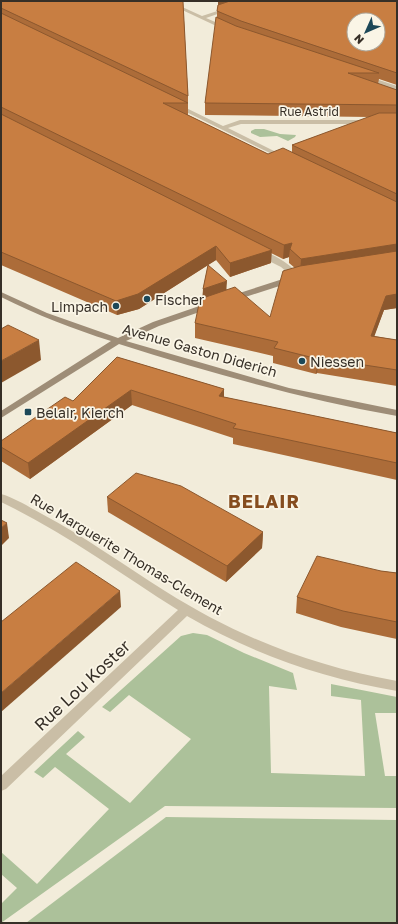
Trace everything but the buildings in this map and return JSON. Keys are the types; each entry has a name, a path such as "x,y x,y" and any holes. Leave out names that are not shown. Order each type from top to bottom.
{"street":[{"path":"165,1 232,31"},
{"path":"201,18 253,1"},
{"path":"363,77 397,88"},
{"path":"173,104 292,162"},
{"name":"Rue Astrid","path":"223,128 240,122 374,122"},
{"path":"1,415 118,341 163,322 272,284 302,276 256,251"},
{"name":"Avenue Gaston Diderich","path":"1,294 56,319 118,341 236,376 322,398 397,412"},
{"name":"Rue Marguerite Thomas-Clement","path":"1,498 30,510 186,610 256,646 317,669 369,682 397,686"},
{"name":"Rue Lou Koster","path":"1,785 186,610"}],"green space":[{"path":"255,129 264,129 280,134 296,135 288,141 277,136 260,137 251,133 251,131"},
{"path":"193,633 207,635 244,653 293,673 297,690 269,686 271,773 365,776 361,700 331,696 331,684 397,697 397,713 375,713 385,776 397,776 397,808 165,806 1,923 1,904 17,888 1,874 1,852 37,884 109,809 55,767 43,778 34,772 78,731 85,737 66,754 130,803 191,739 129,695 110,712 102,707 181,636"},
{"path":"166,817 397,820 397,923 26,923"}],"place":[{"name":"Fischer","path":"147,299"},
{"name":"Limpach","path":"116,306"},
{"name":"Niessen","path":"302,361"},
{"name":"Belair, Kierch","path":"28,412"}],"district":[{"name":"BELAIR","path":"264,501"}]}
